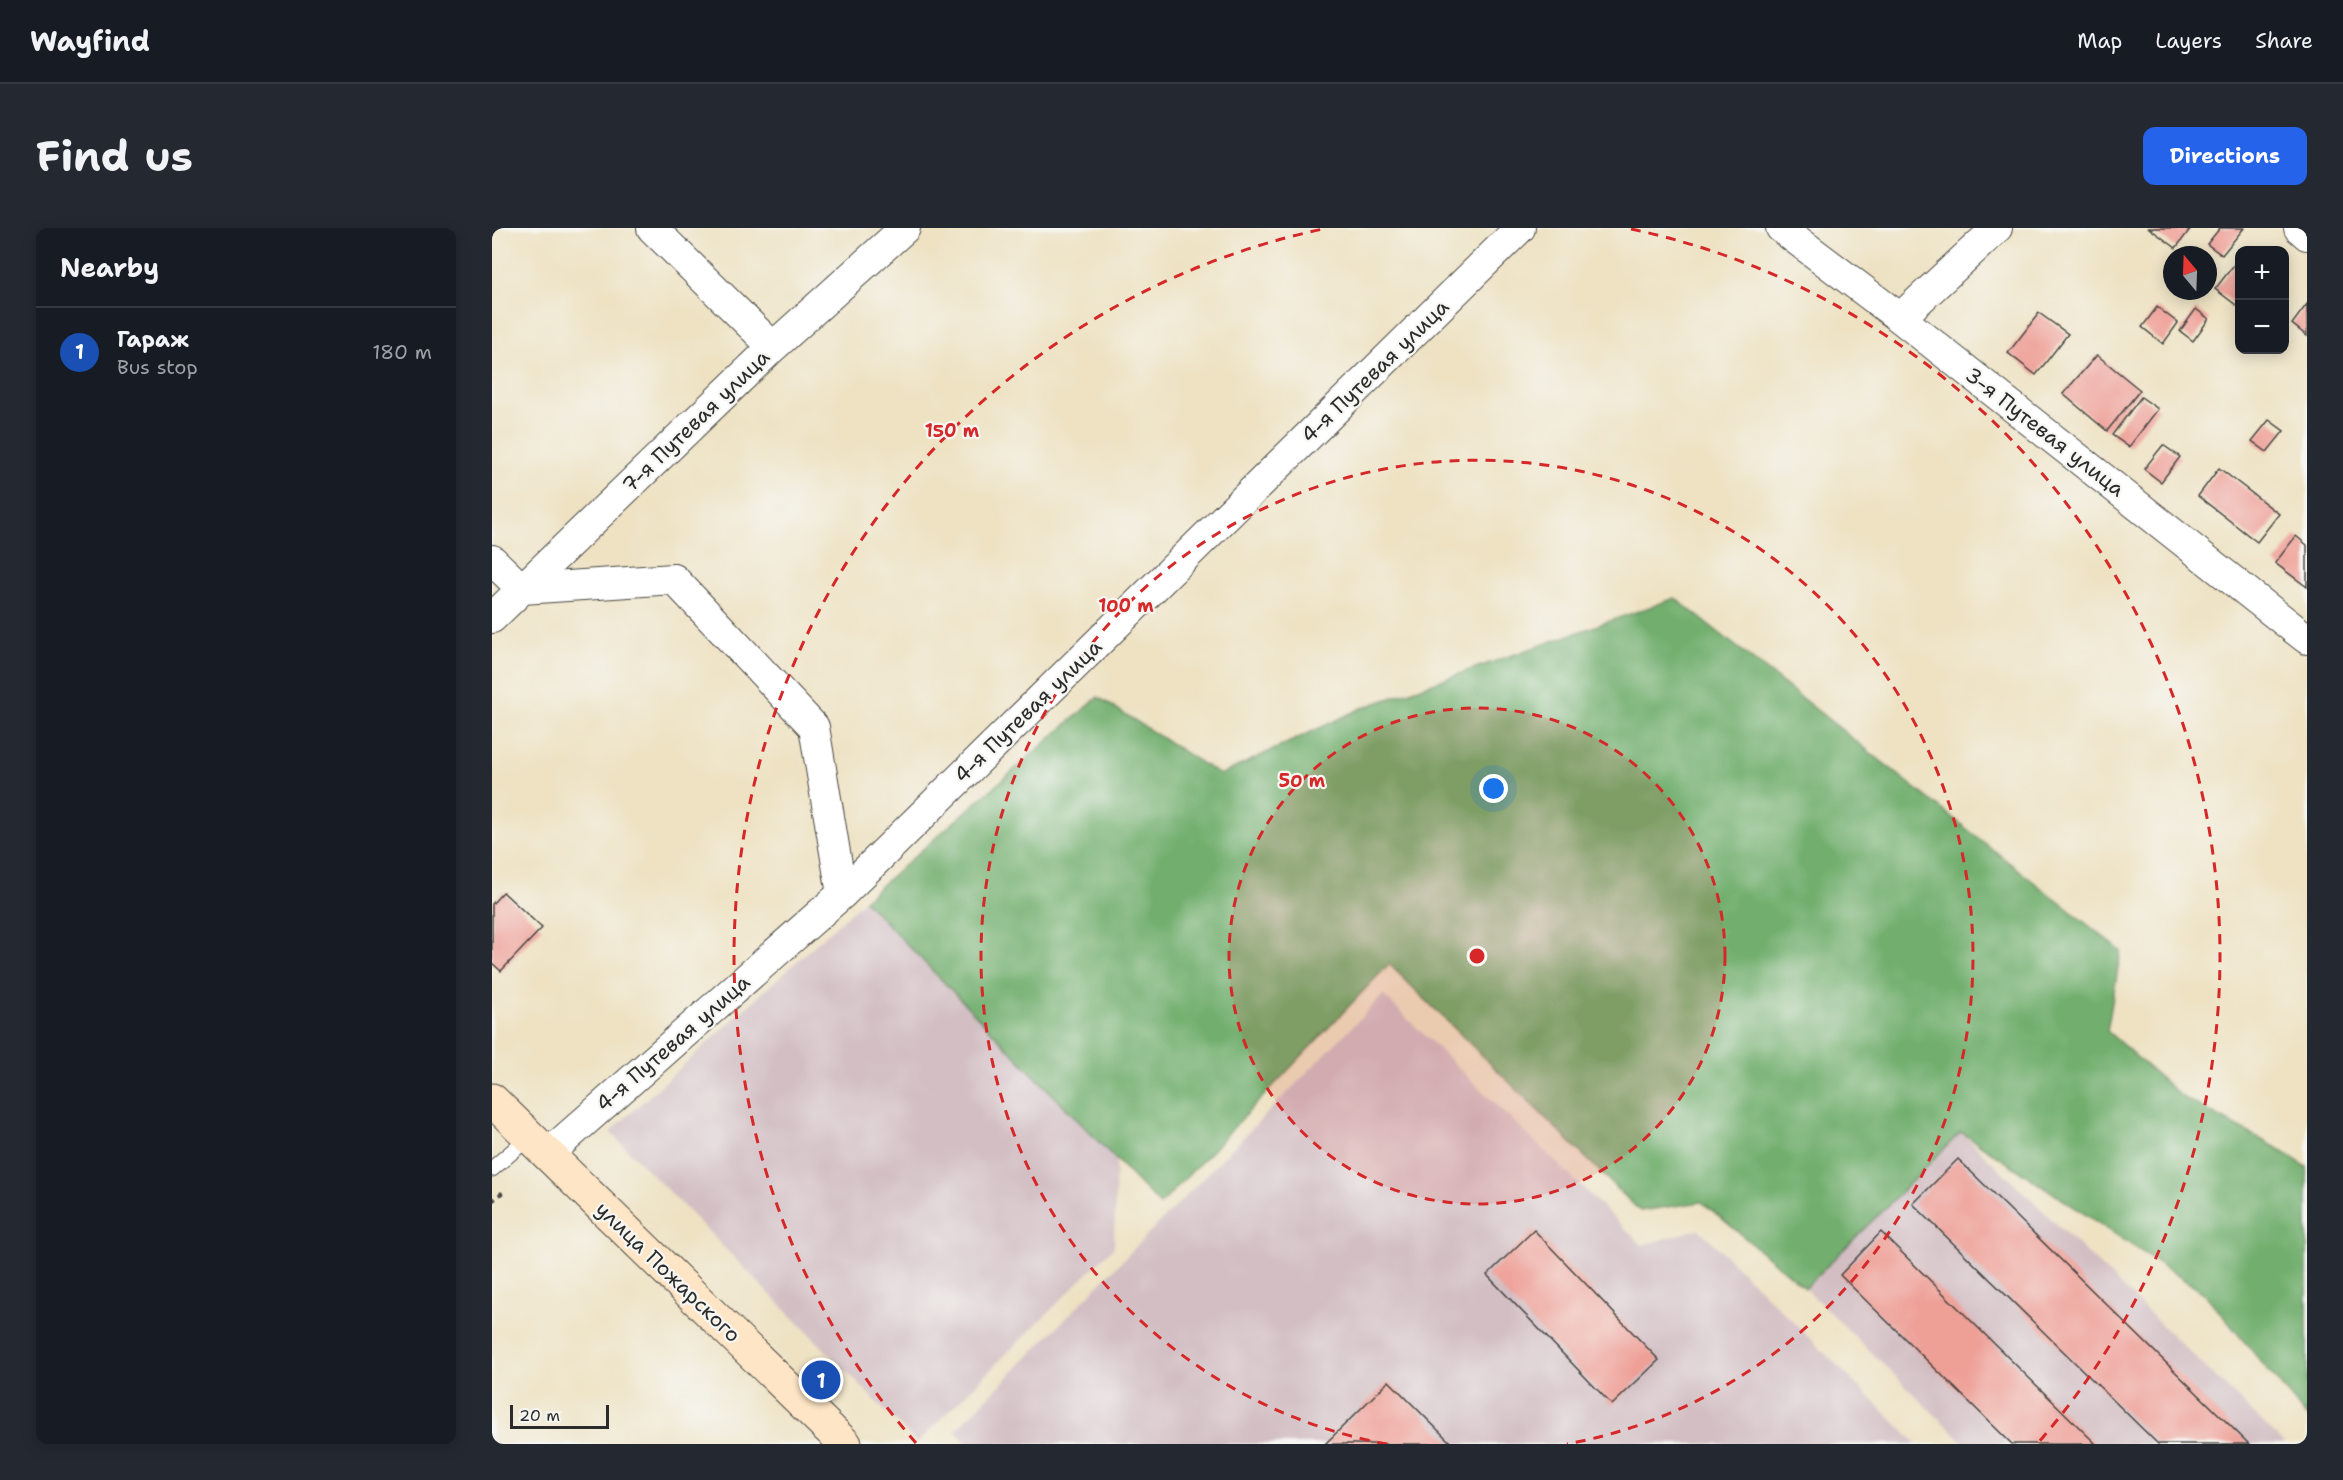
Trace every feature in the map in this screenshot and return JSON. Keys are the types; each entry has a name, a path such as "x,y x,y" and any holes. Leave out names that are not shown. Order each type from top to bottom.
{"street":[{"path":"652,228 773,347"},
{"name":"7-я Путевая улица","path":"492,618 773,347 905,228"},
{"name":"4-я Путевая улица","path":"538,1145 842,894 1520,228"},
{"name":"3-я Путевая улица","path":"1781,228 1900,318 2307,639"},
{"path":"1900,318 1997,228"},
{"path":"2299,228 2307,234"},
{"path":"492,560 522,589 674,579 814,727 842,894"},
{"name":"улица Пожарского","path":"492,1100 845,1444"}],"lane":[{"path":"492,1169 538,1145"}],"shaded area":[{"path":"864,900 1116,1158 1114,1247 917,1443 610,1132"},
{"path":"1383,995 1642,1245 1699,1229 1917,1444 968,1444 955,1431"},
{"path":"1961,1132 2285,1444 1965,1444 1805,1288"}],"green space":[{"path":"1675,598 2121,951 2107,1031 2182,1097 2275,1147 2307,1167 2307,1417 2204,1293 1961,1132 1805,1288 1702,1202 1640,1211 1389,964 1160,1205 864,900 1098,697 1220,775 1362,708"}],"building":[{"path":"2149,228 2191,228 2178,246 2173,246"},
{"path":"2220,228 2244,228 2222,255 2217,251 2217,246 2207,244"},
{"path":"2235,263 2235,304 2217,291 2217,286"},
{"path":"2307,304 2307,336 2292,324"},
{"path":"2157,307 2178,323 2163,344 2142,327"},
{"path":"2196,309 2209,319 2193,341 2180,331"},
{"path":"2039,313 2068,334 2036,375 2008,353"},
{"path":"2097,355 2140,390 2107,431 2063,394"},
{"path":"2141,397 2158,409 2129,447 2112,435"},
{"path":"2269,420 2284,431 2267,452 2252,441"},
{"path":"2163,445 2180,457 2161,482 2144,469"},
{"path":"2219,468 2279,514 2257,542 2198,496"},
{"path":"2296,536 2307,545 2307,587 2275,563"},
{"path":"503,892 542,928 501,971 492,963 492,904"},
{"path":"1958,1159 2249,1444 2158,1444 1913,1204"},
{"path":"1534,1230 1659,1360 1612,1405 1487,1275"},
{"path":"1881,1232 2096,1444 2012,1444 1840,1275"},
{"path":"1389,1381 1452,1444 1325,1444"}],"place":[{"name":"Гараж","path":"821,1380"}]}
